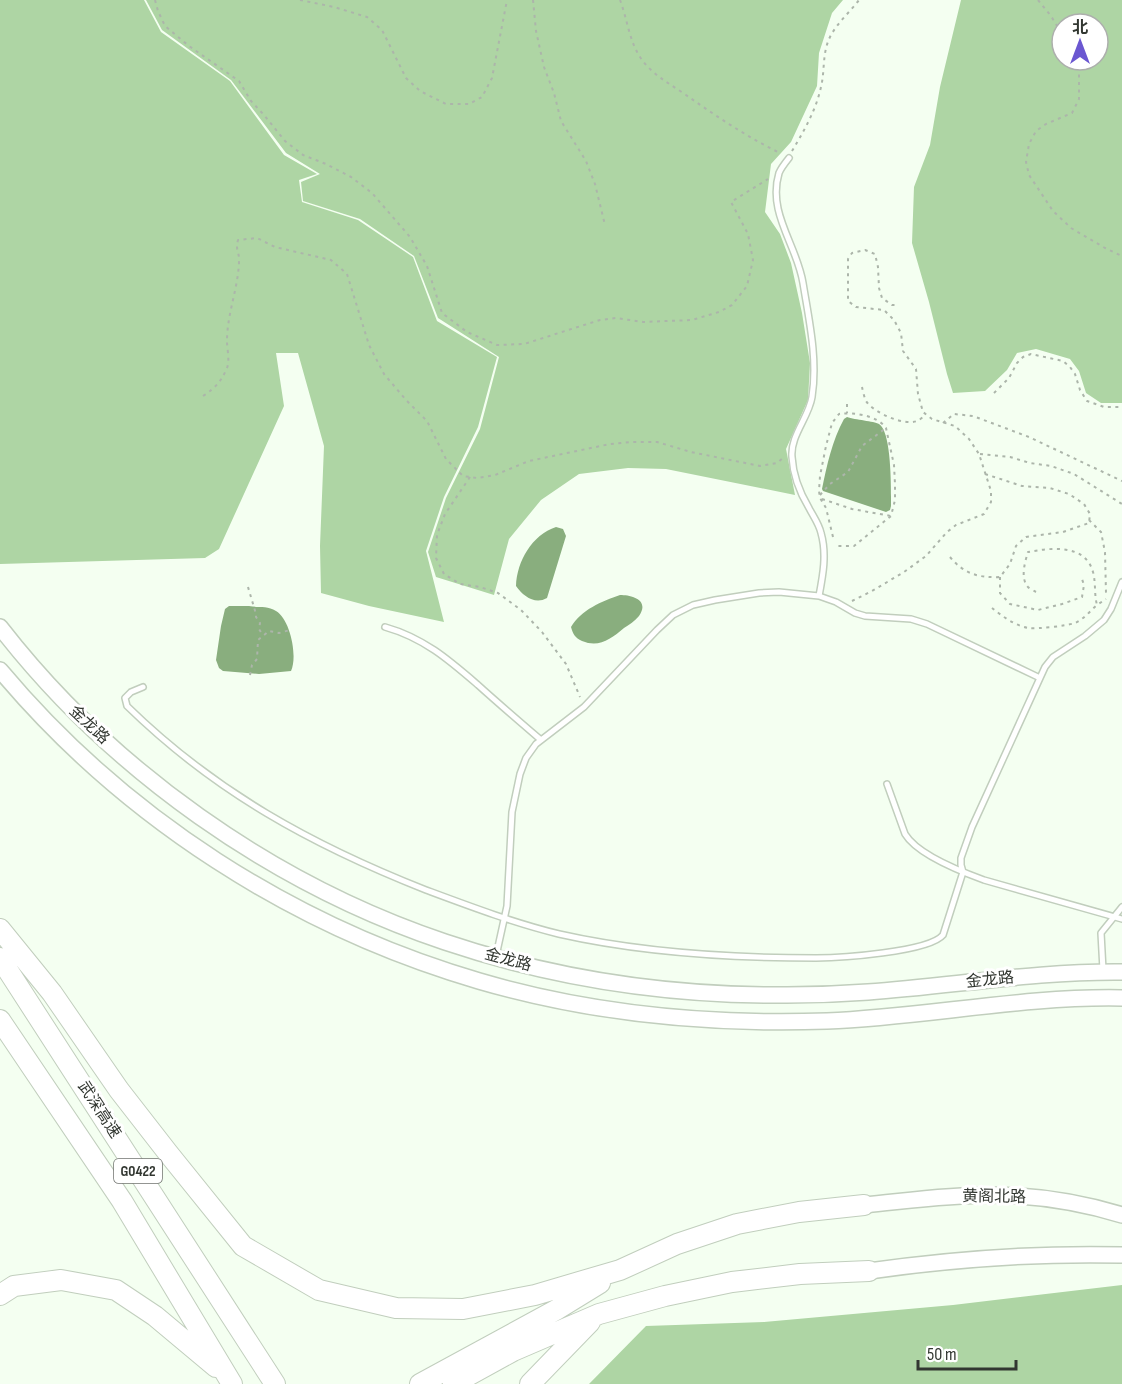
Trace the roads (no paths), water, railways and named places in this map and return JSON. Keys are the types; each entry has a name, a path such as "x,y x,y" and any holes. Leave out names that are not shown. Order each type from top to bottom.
{"highway":[{"path":"0,928 52,993 140,1118 243,1246 319,1290 396,1308 463,1309 535,1295 620,1270"},
{"name":"武深高速","path":"0,958 276,1384"},
{"name":"武深高速","path":"0,1020 122,1202 231,1381"},
{"path":"420,1384 556,1310 620,1270 677,1244 737,1224 799,1212 864,1205"},
{"path":"453,1384 513,1351 598,1314 665,1296 732,1282 800,1274 868,1271"},
{"path":"0,1295 14,1286 62,1280 116,1290 155,1316 231,1381"},
{"path":"530,1384 598,1314"}],"street":[{"name":"金龙路","path":"0,627 35,670 92,729 154,782 218,829 277,866 334,896 444,942 538,968 612,983 698,993 741,995 826,995 1020,976 1122,972"},
{"name":"金龙路","path":"0,670 44,720 106,777 213,858 274,895 353,935 436,967 480,981 608,1009 696,1019 740,1021 827,1021 1045,1001 1122,998"},
{"name":"黄阁北路","path":"864,1205 962,1196 1019,1196 1075,1203 1122,1215"},
{"path":"868,1271 1000,1256 1122,1255"}],"lane":[{"path":"789,158 780,172 776,194 780,219 798,261 814,365 812,399 793,443 792,458 801,493 821,530 824,543 823,576 819,596"},
{"path":"143,687 127,694 125,698 127,706 168,744 235,795 306,837 354,860 453,900 559,934 672,952 781,958 860,956 936,941 943,935 963,872 961,858 972,827 1045,667 1053,657 1104,620 1119,598 1122,582"},
{"path":"495,957 505,918 512,812 519,774 530,750 584,707 657,630 682,610 715,600 759,593 779,592 819,596 865,616 911,619 927,624 1041,678"},
{"path":"385,627 416,638 446,658 541,740"},
{"path":"887,784 905,834 916,847 963,872 984,880 1122,919"},
{"path":"1103,972 1101,933 1122,907"}]}
